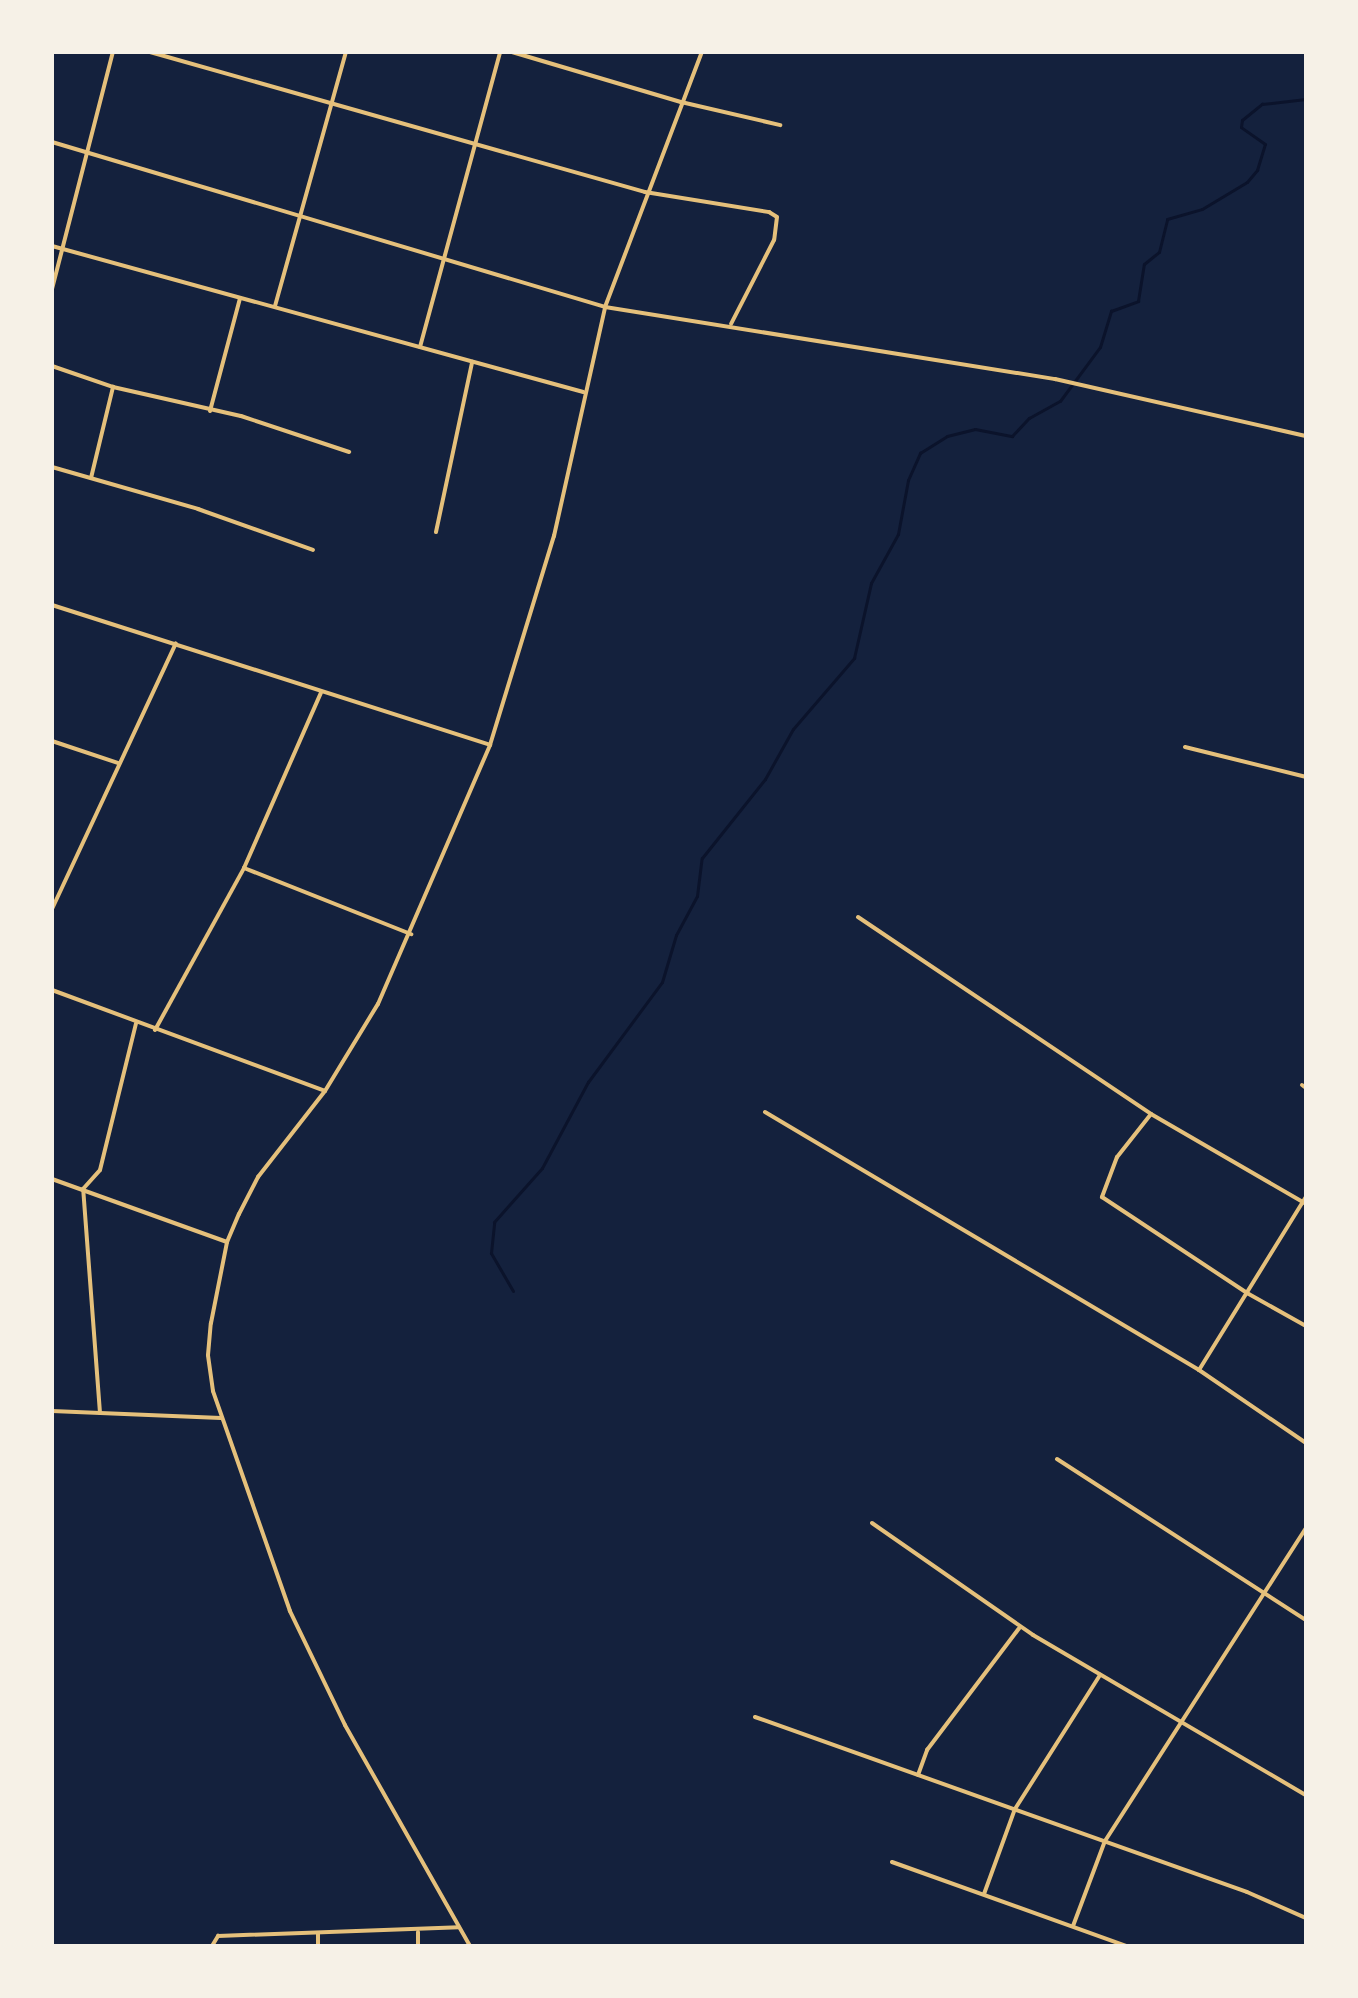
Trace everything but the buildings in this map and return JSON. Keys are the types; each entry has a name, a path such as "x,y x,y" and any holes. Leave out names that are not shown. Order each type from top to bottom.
{"street":[{"path":"52,289 65,249 113,52"},
{"path":"150,52 474,141 645,192 777,217 774,240 731,324"},
{"path":"275,306 346,52"},
{"path":"420,347 500,52"},
{"path":"512,52 681,102 780,125"},
{"path":"470,1946 345,1725 290,1611 221,1418 208,1355 227,1242 258,1177 325,1091 378,1004 411,934 490,745 554,536 583,392 605,307 645,192 702,52"},
{"path":"52,142 444,255 605,307 731,324 1055,379 1306,436"},
{"path":"52,246 583,392"},
{"path":"210,411 240,298"},
{"path":"436,532 472,362"},
{"path":"52,366 113,387 210,411 349,452"},
{"path":"91,478 113,387"},
{"path":"52,467 313,550"},
{"path":"52,605 490,745"},
{"path":"52,909 176,643"},
{"path":"155,1030 244,868 321,693"},
{"path":"52,741 118,763"},
{"path":"1185,747 1306,777"},
{"path":"244,868 411,934"},
{"path":"858,917 1151,1114 1305,1201 1199,1370"},
{"path":"52,990 325,1091"},
{"path":"100,1413 83,1189 100,1170 136,1023"},
{"path":"765,1112 1199,1370 1306,1443"},
{"path":"1151,1114 1117,1157 1102,1197 1247,1293 1306,1326"},
{"path":"52,1179 227,1242"},
{"path":"52,1411 221,1418"},
{"path":"1057,1459 1306,1620"},
{"path":"872,1523 1020,1627 1306,1795"},
{"path":"1073,1926 1105,1841 1306,1528"},
{"path":"918,1775 927,1750 1020,1627"},
{"path":"984,1894 1015,1809 1100,1675"},
{"path":"755,1717 1105,1841 1306,1918"},
{"path":"892,1862 1127,1946"},
{"path":"212,1946 218,1936 418,1932 460,1927"},
{"path":"418,1932 418,1946"},
{"path":"318,1934 318,1946"}],"waterway":[{"path":"513,1291 491,1253 494,1222 542,1168 588,1082 662,982 676,935 697,896 702,858 765,779 793,729 854,658 871,583 898,534 908,480 920,453 947,436 975,429 1012,436 1029,418 1060,401 1100,347 1111,311 1138,301 1144,264 1159,252 1167,219 1202,209 1247,182 1257,170 1265,144 1241,127 1242,120 1262,104 1306,99"}]}
